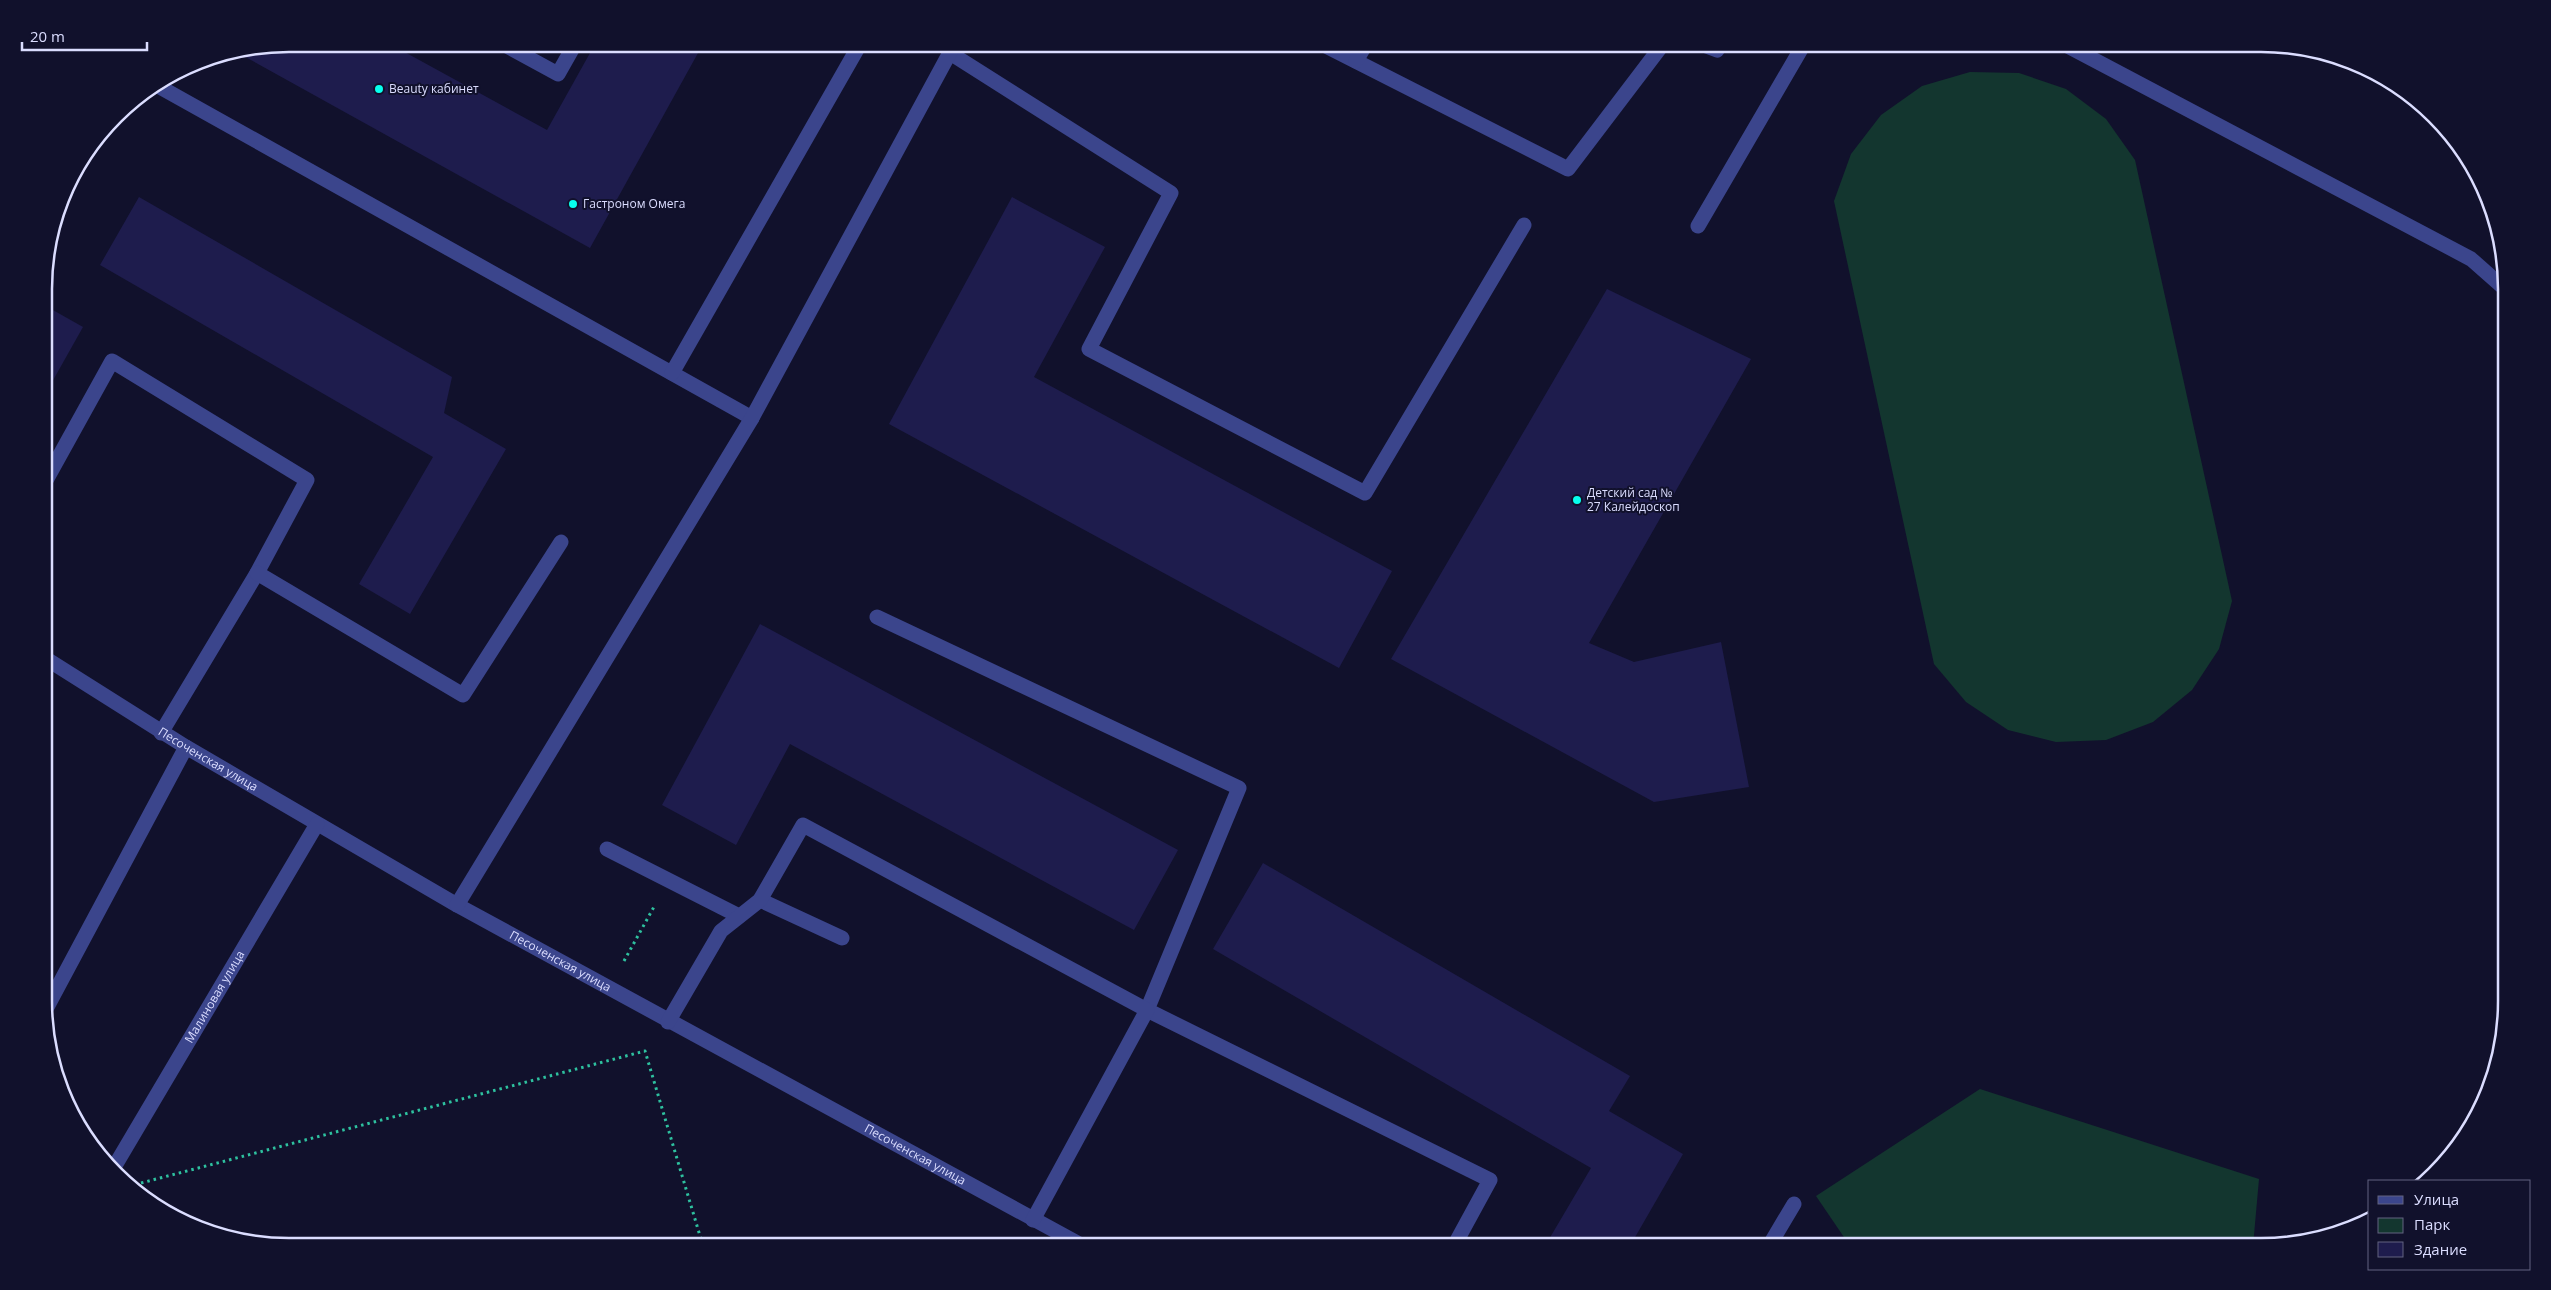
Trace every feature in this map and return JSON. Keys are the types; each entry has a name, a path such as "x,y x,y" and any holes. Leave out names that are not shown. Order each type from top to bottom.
{"street":[{"path":"518,52 558,74 570,52"},
{"path":"672,373 855,52"},
{"path":"457,905 752,418 950,52"},
{"path":"958,52 1172,193 1089,348 1365,493 1524,225"},
{"path":"1338,52 1568,169 1657,52"},
{"path":"1356,61 1361,52"},
{"path":"1698,226 1799,52"},
{"path":"2079,52 2471,259 2498,283"},
{"path":"163,89 752,418"},
{"path":"52,459 112,361 307,480 257,573 161,733"},
{"path":"257,573 463,695 561,542"},
{"path":"877,617 1239,788 1147,1010 1033,1220"},
{"name":"Песоченская улица","path":"52,663 161,733 457,905 668,1022 1068,1238"},
{"path":"52,998 186,747"},
{"name":"Малиновая улица","path":"117,1163 317,824"},
{"path":"668,1022 721,931 760,900 803,825 1147,1010 1490,1180 1458,1238"},
{"path":"607,849 739,916"},
{"path":"760,900 842,938"},
{"path":"1774,1238 1794,1204"}],"path":[{"path":"624,962 668,880"},
{"path":"139,1184 645,1051 701,1238"}],"green space":[{"path":"1970,72 2019,73 2066,89 2106,119 2135,160 2232,601 2219,649 2192,690 2153,722 2106,740 2056,742 2008,730 1966,702 1934,664 1834,201 1851,154 1881,115 1922,86"},
{"path":"1980,1089 2259,1179 2254,1238 1845,1238 1816,1196"}],"building":[{"path":"290,52 405,52 547,130 591,52 699,52 590,248 245,57"},
{"path":"139,197 452,377 444,413 506,449 410,614 359,584 433,457 100,265"},
{"path":"1012,197 1105,247 1034,377 1392,571 1339,668 889,424"},
{"name":"Детский сад № 27 Калейдоскоп","path":"1607,289 1751,359 1589,643 1634,662 1721,642 1749,787 1654,802 1391,659"},
{"path":"52,310 83,327 52,382"},
{"path":"760,624 1178,850 1134,930 790,744 736,845 662,805"},
{"path":"1263,863 1630,1076 1609,1111 1683,1154 1635,1238 1550,1238 1591,1168 1213,949"}],"place":[{"name":"Beauty кабинет","path":"379,89"},
{"name":"Гастроном Омега","path":"573,204"},
{"name":"Детский сад № 27 Калейдоскоп","path":"1577,500"}]}
